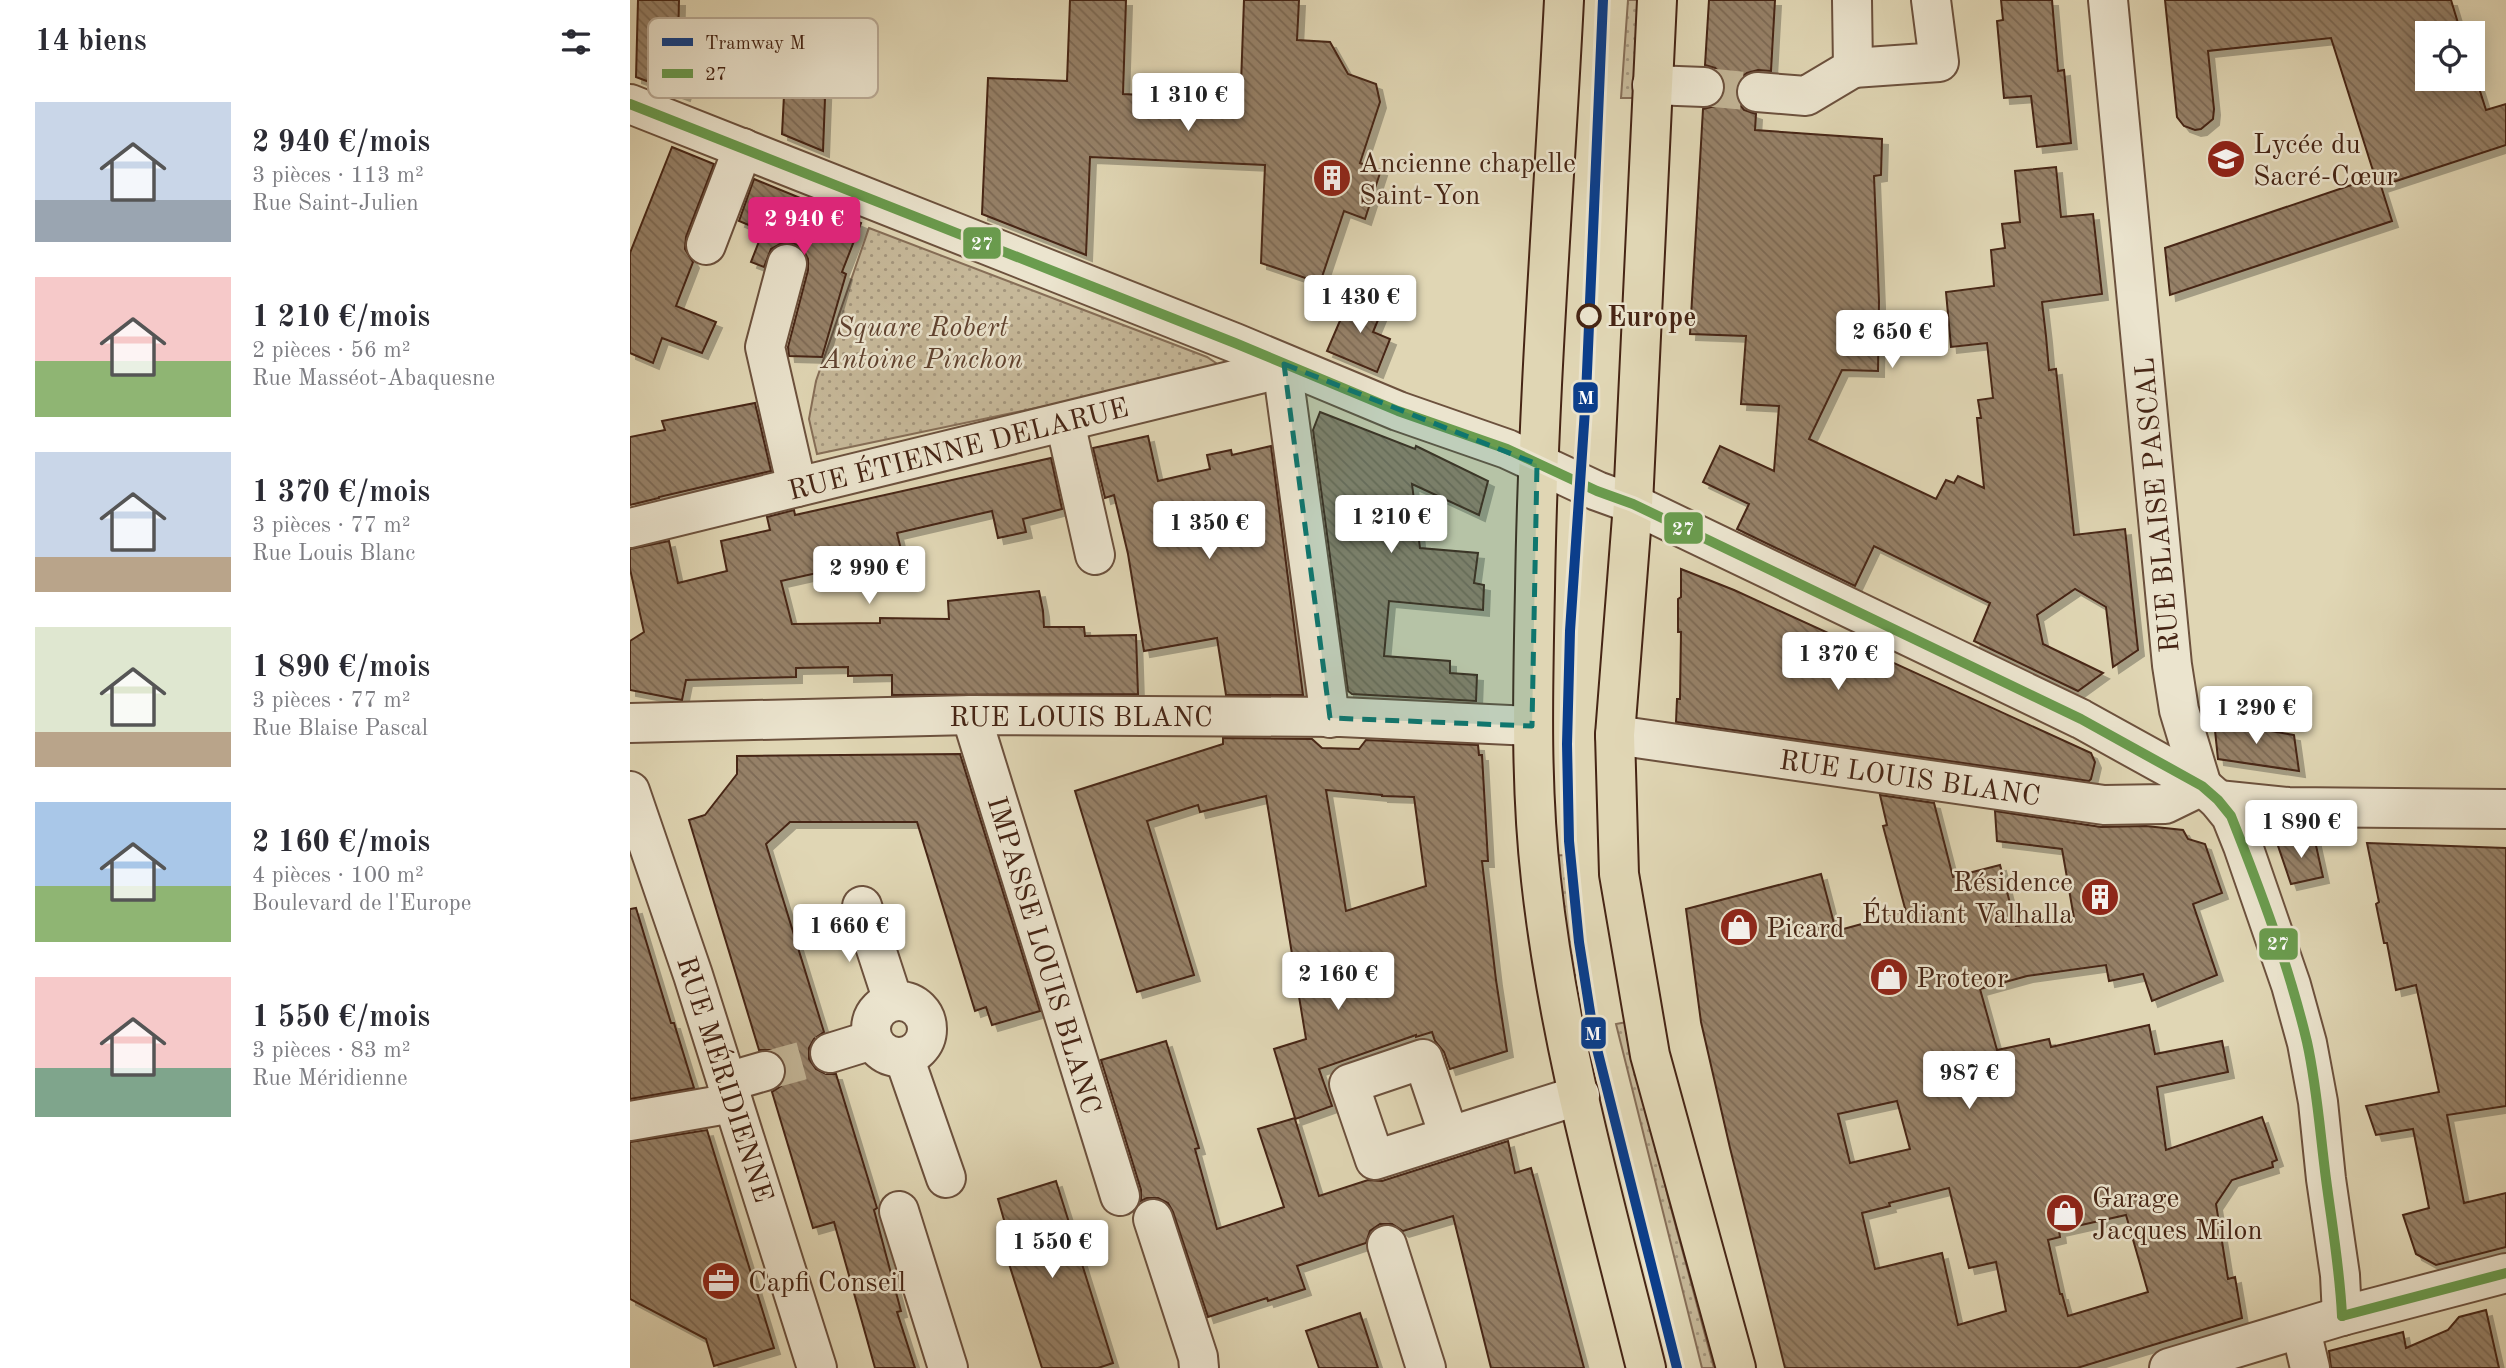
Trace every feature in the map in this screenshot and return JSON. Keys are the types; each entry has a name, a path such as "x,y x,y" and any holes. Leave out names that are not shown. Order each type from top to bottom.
{"main road":[{"path":"1564,0 1537,464 1532,726 1541,877 1553,967 1580,1095 1646,1368"},
{"path":"1657,0 1633,504 1615,735 1619,874 1650,1055 1736,1368"}],"street":[{"path":"1852,0 1853,68"},
{"path":"1757,92 1805,96 1853,68 1939,62 1931,0"},
{"name":"RUE BLAISE PASCAL","path":"2108,0 2172,665 2179,710 2210,793 2231,816 2243,846 2291,985 2307,1043 2318,1102 2341,1283 2342,1316"},
{"path":"1652,85 1704,88"},
{"path":"630,104 1198,327 1398,411 1507,449 1633,504 2081,719 2210,793 2288,807 2506,809"},
{"path":"706,245 743,148"},
{"path":"787,264 765,347 807,485"},
{"path":"1284,364 1285,388 1330,718"},
{"name":"RUE ÉTIENNE DELARUE","path":"630,528 1259,374 1284,364"},
{"path":"800,384 795,403 808,459 807,485"},
{"path":"1065,422 1095,555"},
{"name":"RUE LOUIS BLANC","path":"630,723 971,715 1330,718 1532,726"},
{"name":"IMPASSE LOUIS BLANC","path":"971,715 1120,1196"},
{"name":"RUE LOUIS BLANC","path":"1615,735 2104,805 2165,804 2210,793"},
{"name":"RUE MÉRIDIENNE","path":"630,791 685,949 815,1367"},
{"path":"862,906 893,1001"},
{"path":"830,1052 888,1049 913,1055 925,1041 927,1024 924,1015 911,1003 893,1001 876,1011 870,1030 888,1049 946,1178"},
{"path":"630,1121 730,1093 765,1071"},
{"path":"1449,1136 1580,1095"},
{"path":"899,1211 948,1368"},
{"path":"1153,1219 1198,1357 1199,1368"},
{"path":"1387,1245 1426,1368"},
{"path":"2169,1368 2342,1316 2506,1273"},
{"path":"2301,1330 2310,1368"}],"highlighted area":[{"path":"1284,364 1537,464 1532,726 1330,718"}],"green space":[{"path":"1628,0 1642,0 1635,98 1621,98"},
{"name":"Square Robert Antoine Pinchon","path":"869,228 1207,357 1216,363 1217,370 817,454 809,419 816,381"},
{"path":"1564,855 1577,974 1572,979 1552,856"},
{"path":"1627,1022 1668,1197 1714,1368 1702,1368 1616,1024"}],"building":[{"path":"638,0 679,0 679,18 648,18 648,82 636,77"},
{"path":"1070,0 1126,0 1123,94 1225,99 1241,84 1244,0 1299,0 1297,40 1330,42 1348,74 1376,84 1380,102 1360,163 1381,170 1365,219 1344,211 1320,283 1261,263 1265,165 1090,157 1086,255 982,214 988,78 1067,81"},
{"path":"1709,0 1775,0 1771,71 1747,73 1739,79 1735,90 1737,101 1744,110 1756,114 1755,130 1882,139 1881,175 1874,176 1879,301 1878,371 1842,370 1809,439 1936,499 1946,480 1954,483 1958,476 1984,488 1977,418 1981,418 1978,400 1993,398 1987,343 1951,347 1946,292 1994,286 1991,250 2005,248 2002,224 2020,222 2015,171 2056,167 2061,217 2093,214 2102,294 2042,302 2049,370 2056,369 2074,535 2125,529 2138,650 2113,667 2106,607 2075,589 2037,615 2043,644 2103,673 2078,691 1974,641 1990,603 1874,546 1855,586 1737,529 1749,504 1703,482 1720,446 1774,471 1779,406 1741,404 1746,336 1690,334 1703,109 1715,106 1723,98 1726,89 1723,76 1715,68 1705,65"},
{"path":"2001,0 2052,0 2058,71 2064,70 2071,143 2037,147 2031,96 2004,98 1997,21 2003,20"},
{"path":"2165,0 2451,0 2457,21 2415,21 2415,91 2480,91 2486,110 2506,104 2506,145 2381,186 2392,221 2170,295 2165,248 2375,177 2331,38 2208,51 2213,119 2201,129 2195,130 2184,126 2177,117"},
{"path":"784,98 825,98 823,151 782,134"},
{"path":"672,147 714,164 686,237 685,249 693,262 676,306 716,322 702,353 662,338 653,363 630,353 630,253"},
{"path":"754,179 861,223 842,272 846,274 822,357 789,356 788,347 808,270 808,259 803,249 793,243 782,243 771,249 764,267 751,262 763,231 739,221"},
{"path":"1351,295 1383,308 1373,332 1390,339 1377,372 1327,351"},
{"path":"755,403 771,471 630,505 630,437 665,430 662,421"},
{"path":"1320,412 1415,449 1416,446 1488,481 1479,515 1412,484 1420,548 1478,553 1474,583 1484,585 1483,610 1389,601 1384,656 1450,661 1450,673 1477,675 1476,701 1352,694 1348,691 1313,430"},
{"path":"1148,436 1158,481 1210,469 1207,455 1231,450 1232,455 1271,446 1303,695 1226,695 1217,638 1144,651 1128,554 1114,495 1105,498 1093,448"},
{"path":"1051,458 1062,509 1023,519 1026,532 998,538 992,511 897,533 902,554 781,581 792,624 880,623 880,618 949,619 948,601 1039,591 1044,627 1084,627 1085,636 1136,635 1138,694 892,695 892,675 848,676 848,667 796,668 796,677 686,680 682,700 630,690 630,641 644,632 630,569 630,549 669,541 678,583 727,571 721,541 770,530 767,517 794,510 795,515"},
{"path":"1681,569 1734,590 2091,753 2095,762 2091,779 2089,781 1676,722 1677,699 1680,699 1681,632 1678,632 1678,599 1681,597"},
{"path":"2214,721 2294,735 2299,771 2218,759"},
{"path":"1223,738 1312,739 1322,748 1359,749 1366,740 1478,745 1479,755 1482,755 1488,861 1482,861 1507,1051 1450,1069 1432,1032 1416,1035 1319,1069 1332,1106 1295,1119 1319,1196 1368,1180 1382,1181 1508,1141 1515,1173 1531,1168 1584,1368 1491,1368 1453,1216 1403,1231 1392,1224 1380,1224 1370,1231 1366,1243 1297,1266 1305,1289 1208,1317 1168,1203 1158,1198 1141,1201 1141,1190 1101,1060 1166,1041 1199,1148 1195,1149 1217,1229 1284,1207 1258,1129 1295,1118 1274,1049 1306,1039 1266,796 1200,812 1198,805 1147,821 1194,975 1137,992 1075,791 1223,744","holes":["1326,790 1414,797 1426,886 1346,911"]},
{"path":"960,754 1040,1011 992,1025 986,1007 975,1011 917,822 790,822 766,844 824,1032 814,1039 809,1048 809,1059 816,1069 826,1074 836,1074 877,1208 874,1210 901,1311 897,1312 915,1368 875,1368 834,1222 813,1228 772,1092 781,1086 786,1077 786,1064 780,1055 771,1050 759,1050 689,820 705,815 737,774 737,756"},
{"path":"1880,795 1934,803 1953,877 2000,865 2016,926 2074,918 2062,849 1997,841 1995,811 2101,827 2146,826 2183,830 2188,839 2205,844 2222,893 2193,904 2217,975 2152,1001 2143,974 2109,981 2106,965 2027,976 1980,989 1997,1050 2049,1039 2051,1047 2149,1025 2155,1054 2222,1041 2228,1072 2157,1087 2166,1150 2262,1117 2277,1160 2272,1162 2273,1167 2232,1180 2216,1204 2228,1279 2235,1277 2242,1318 2077,1368 1785,1368 1701,1022 1686,909 1821,874 1836,931 1906,912 1883,826 1887,825","holes":["1897,1101 1910,1149 1850,1163 1838,1114","1949,1188 1969,1268 1996,1262 2006,1311 1958,1325 1942,1253 1875,1269 1862,1213 1890,1206 1889,1203","2126,1215 2148,1292 2068,1316 2060,1294 2048,1240 2060,1237 2059,1230"]},
{"path":"2276,840 2315,841 2323,877 2291,884"},
{"path":"2367,843 2506,848 2506,1106 2447,1115 2464,1203 2506,1193 2506,1247 2436,1265 2416,1254 2403,1215 2429,1208 2413,1129 2376,1135 2366,1106 2439,1092 2416,985 2396,990 2376,904 2379,902"},
{"path":"636,908 694,1088 630,1099 630,909"},
{"path":"707,1130 774,1348 714,1366 706,1339 630,1299 630,1142"},
{"path":"1056,1181 1113,1363 1098,1368 1042,1368 998,1229 1006,1227 998,1199"},
{"path":"2486,1310 2499,1368 2331,1368 2329,1351 2403,1332 2406,1348 2448,1330 2459,1317"},
{"path":"1360,1313 1378,1368 1319,1368 1306,1331"}],"tunnel":[{"path":"1704,87 1757,92"},
{"path":"765,1071 830,1053"}],"tram line":[{"name":"M","path":"1603,0 1586,395 1570,631 1567,744 1569,841 1579,942 1594,1037 1677,1368"}],"transit line":[{"name":"27","path":"630,104 1235,343 1398,411 1507,449 1597,491 1633,504 2081,719 2202,786 2231,816 2273,928 2300,1013 2316,1093 2342,1316"},
{"name":"27","path":"2342,1316 2506,1273"}],"place":[{"name":"Lycée du Sacré-Cœur","path":"2226,159"},
{"name":"Ancienne chapelle Saint-Yon","path":"1332,178"},
{"name":"Europe","path":"1589,316"},
{"name":"Résidence Étudiant Valhalla","path":"2100,897"},
{"name":"Picard","path":"1739,927"},
{"name":"Proteor","path":"1889,977"},
{"name":"Garage Jacques Milon","path":"2065,1213"},
{"name":"Capfi Conseil","path":"721,1281"}]}
